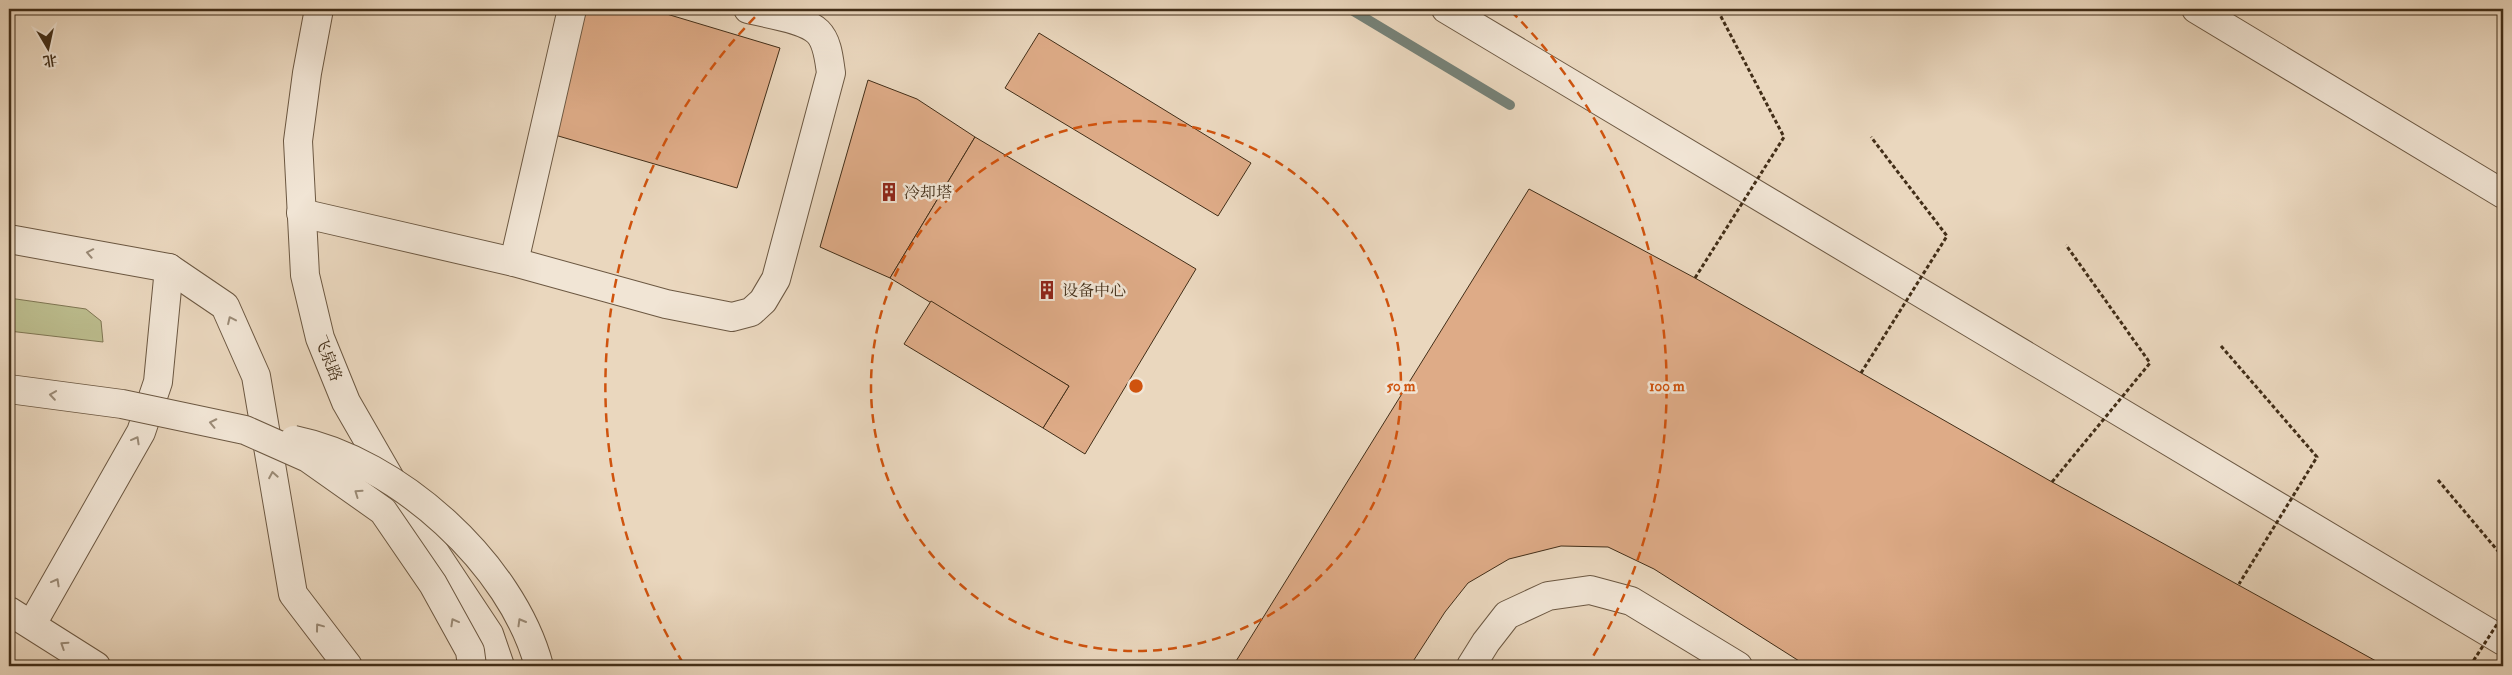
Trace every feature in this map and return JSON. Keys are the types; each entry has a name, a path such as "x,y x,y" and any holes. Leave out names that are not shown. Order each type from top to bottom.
{"street":[{"name":"飞泉路","path":"319,9 307,73 298,141 305,275 320,338 346,402 418,527 489,634 500,666"},
{"path":"514,262 572,9"},
{"path":"301,213 514,262 666,304 732,317 751,312 763,302 776,279 831,73 828,52 818,33 796,21 748,9"},
{"path":"1446,9 2503,641"},
{"path":"2196,9 2503,194"},
{"path":"9,239 169,268 225,306 256,376 293,594 348,666"},
{"path":"96,666 20,618 141,432 158,382 169,268"},
{"path":"9,388 122,404 318,445 386,476 444,520 495,577 533,643 539,666"},
{"path":"245,430 308,458 383,510 432,584 470,651 472,666"},
{"path":"1471,666 1486,642 1507,615 1548,596 1590,590 1631,602 1738,666"}],"path":[{"path":"1695,278 1784,137 1717,9"},
{"path":"1861,374 1947,236 1871,137"},
{"path":"2052,482 2150,363 2066,245"},
{"path":"2221,346 2317,457 2239,584"},
{"path":"2438,480 2503,557"},
{"path":"2470,666 2503,615"}],"green space":[{"path":"9,298 86,309 101,321 103,342 9,331"}],"building":[{"path":"586,9 650,9 780,48 737,188 548,133"},
{"path":"1039,33 1251,163 1218,216 1005,88"},
{"name":"冷却塔","path":"868,80 917,99 975,137 890,278 820,247"},
{"name":"设备中心","path":"975,137 1196,269 1085,454 1043,428 1069,386 890,278"},
{"path":"1529,189 1695,278 2052,482 2385,666 1807,666 1654,569 1608,547 1561,546 1509,559 1468,583 1445,612 1410,666 1233,666"},
{"path":"931,301 1069,386 1043,428 904,344"}],"waterway":[{"path":"1350,9 1510,105"}],"place":[{"name":"冷却塔","path":"889,192"},
{"name":"设备中心","path":"1047,290"}]}
